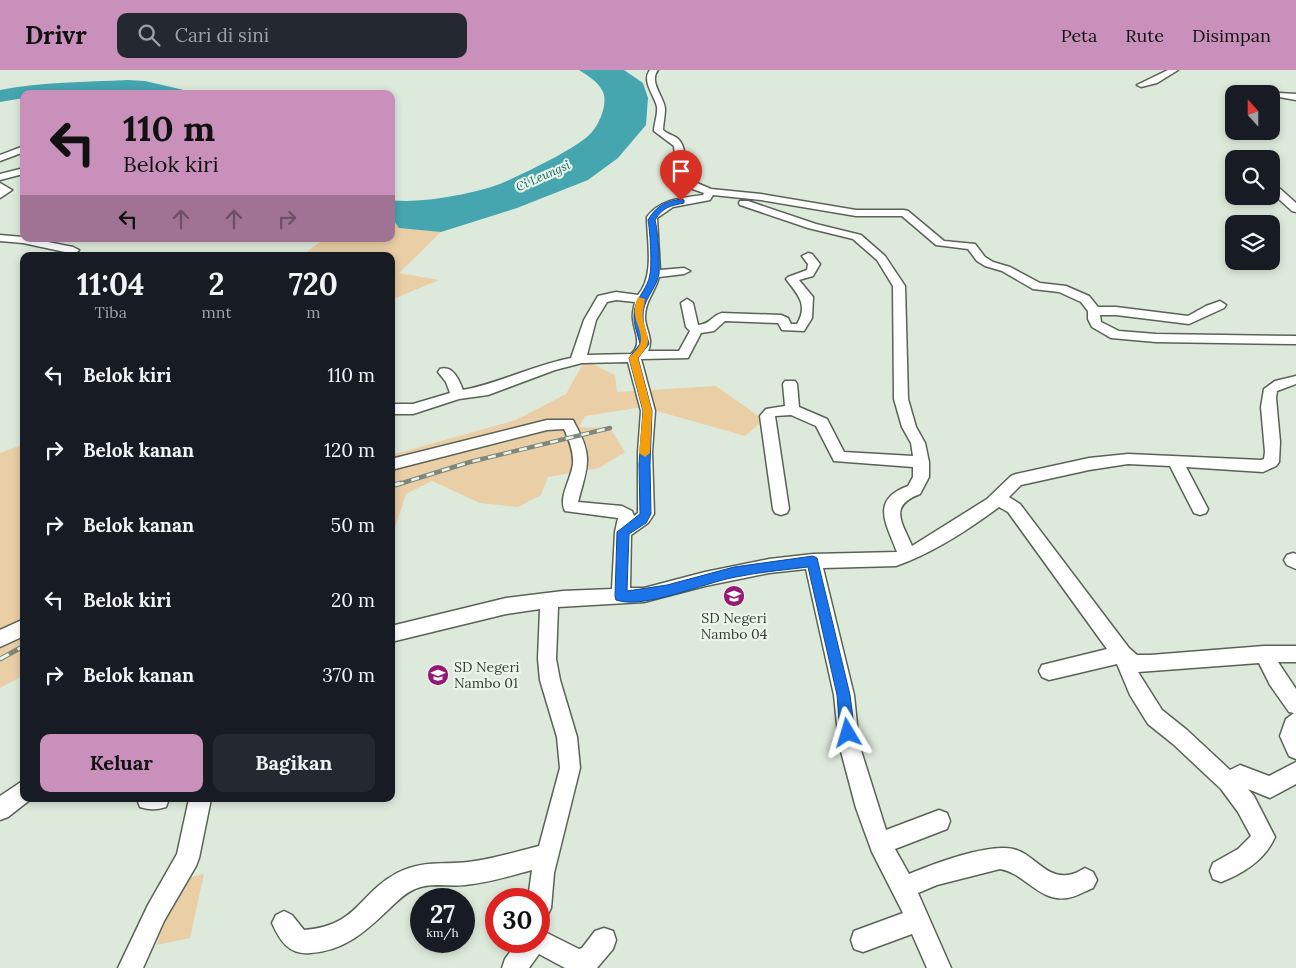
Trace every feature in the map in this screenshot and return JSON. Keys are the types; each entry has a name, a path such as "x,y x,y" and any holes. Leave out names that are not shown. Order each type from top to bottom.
{"street":[{"path":"654,70 651,73 661,113 658,131 663,136 674,140 680,148 678,178 685,183 710,192 812,226 857,237 881,258 899,286 901,399 909,427 918,443 921,462 921,477 914,490 901,495 893,504 891,514 907,555"},
{"path":"1141,85 1154,81 1174,70"},
{"path":"1282,95 1296,97"},
{"path":"0,158 20,150"},
{"path":"0,177 20,172"},
{"path":"0,186 7,190 0,195"},
{"path":"625,530 642,519 646,514 645,452 648,411 636,356 645,340 638,317 641,299 650,288 654,274 652,216 658,209 667,204 706,198 710,192"},
{"path":"710,192 776,200 851,213 904,214 940,243 971,246 981,259 1006,269 1037,286 1070,292 1085,299 1094,311 1096,324 1106,331 1120,336 1296,340"},
{"path":"1280,194 1296,209"},
{"path":"0,238 20,240"},
{"path":"33,242 73,250 71,252"},
{"path":"687,303 692,327 697,329 710,328 719,319 726,317 780,319 784,321 786,327 800,328 807,315 808,297 792,279 806,276 812,272 814,264 808,256"},
{"path":"654,274 684,271"},
{"path":"580,359 590,320 602,299 616,296 641,299"},
{"path":"1094,311 1116,311 1189,320 1195,318 1208,307 1220,305"},
{"path":"395,409 413,409 458,395 488,390 552,366 575,362 580,359 683,355 697,329"},
{"path":"445,372 452,380 458,395"},
{"path":"395,633 506,606 549,601 644,595 734,572 813,561 896,559 918,551 967,521 998,498 1016,480 1090,464 1128,459 1263,466 1272,462 1274,445 1268,414 1268,397 1271,389 1296,380"},
{"path":"790,384 792,410"},
{"path":"781,509 767,416 771,412 792,410 819,420 824,425 837,454 842,458 877,458 921,462"},
{"path":"395,464 548,424 568,424 576,436 582,459 570,501 571,507 622,512 626,515 625,530 622,536 621,596"},
{"path":"1177,461 1177,465 1200,509"},
{"path":"998,498 1014,508 1124,656 1136,664 1264,654 1296,654"},
{"path":"813,561 818,591 826,612 844,695 849,744 858,781 880,844 904,888 939,968"},
{"path":"541,888 547,855 559,818 570,768 567,737 550,680 548,659 549,601"},
{"path":"0,639 20,629"},
{"path":"1264,654 1277,679 1296,705"},
{"path":"1049,671 1124,656"},
{"path":"1124,656 1126,667 1137,689 1156,717 1228,782 1246,804 1264,837 1260,845 1239,861 1221,871"},
{"path":"1296,722 1289,734 1296,749"},
{"path":"1228,782 1240,776 1270,787 1296,773"},
{"path":"0,809 20,794"},
{"path":"130,968 156,913 188,858 199,802"},
{"path":"880,844 939,821"},
{"path":"284,923 299,942 323,941 338,937 356,925 396,887 408,880 434,873 463,874 547,855"},
{"path":"904,888 936,874 1000,858 1014,860 1047,884 1067,887 1085,880"},
{"path":"863,940 918,920"},
{"path":"550,946 577,961 588,960 604,940"},
{"path":"514,968 525,953"}],"shaded area":[{"path":"395,222 399,228 441,232 399,273 439,280 395,298 395,252 306,252 320,242 395,242"},
{"path":"585,360 615,375 617,392 716,386 764,420 745,436 643,407 585,416 579,427 610,428 625,452 599,468 548,477 541,495 518,507 480,503 432,481 406,494 395,528 395,454 516,420 566,394"},
{"path":"20,446 20,677 0,688 0,453"},
{"path":"204,874 190,938 157,945 174,881"}],"water":[{"name":"Ci Leungsi","path":"579,70 624,70 643,83 648,98 646,125 618,158 588,180 517,208 441,232 399,228 395,222 395,200 416,201 461,195 488,188 534,168 563,153 585,138 598,123 603,112 605,100 602,90 592,78"},
{"path":"145,81 184,90 20,90 20,99 0,102 0,90 80,82"}],"railway":[{"path":"396,485 470,462 610,428"},
{"path":"395,485 400,483"},
{"path":"0,659 20,648"}],"slow traffic":[{"path":"641,299 638,317 645,340 643,348 634,358 648,411 645,453"}],"place":[{"name":"SD Negeri Nambo 04","path":"734,596"},
{"name":"SD Negeri Nambo 01","path":"438,675"}],"route":[{"path":"681,201 667,204 658,209 652,216 654,230 654,274 650,288 641,299 638,317 645,344 634,358 648,411 644,464 646,514 623,532 621,596 644,595 734,572 813,561 818,591 826,612 828,629 844,695 848,733"}]}
